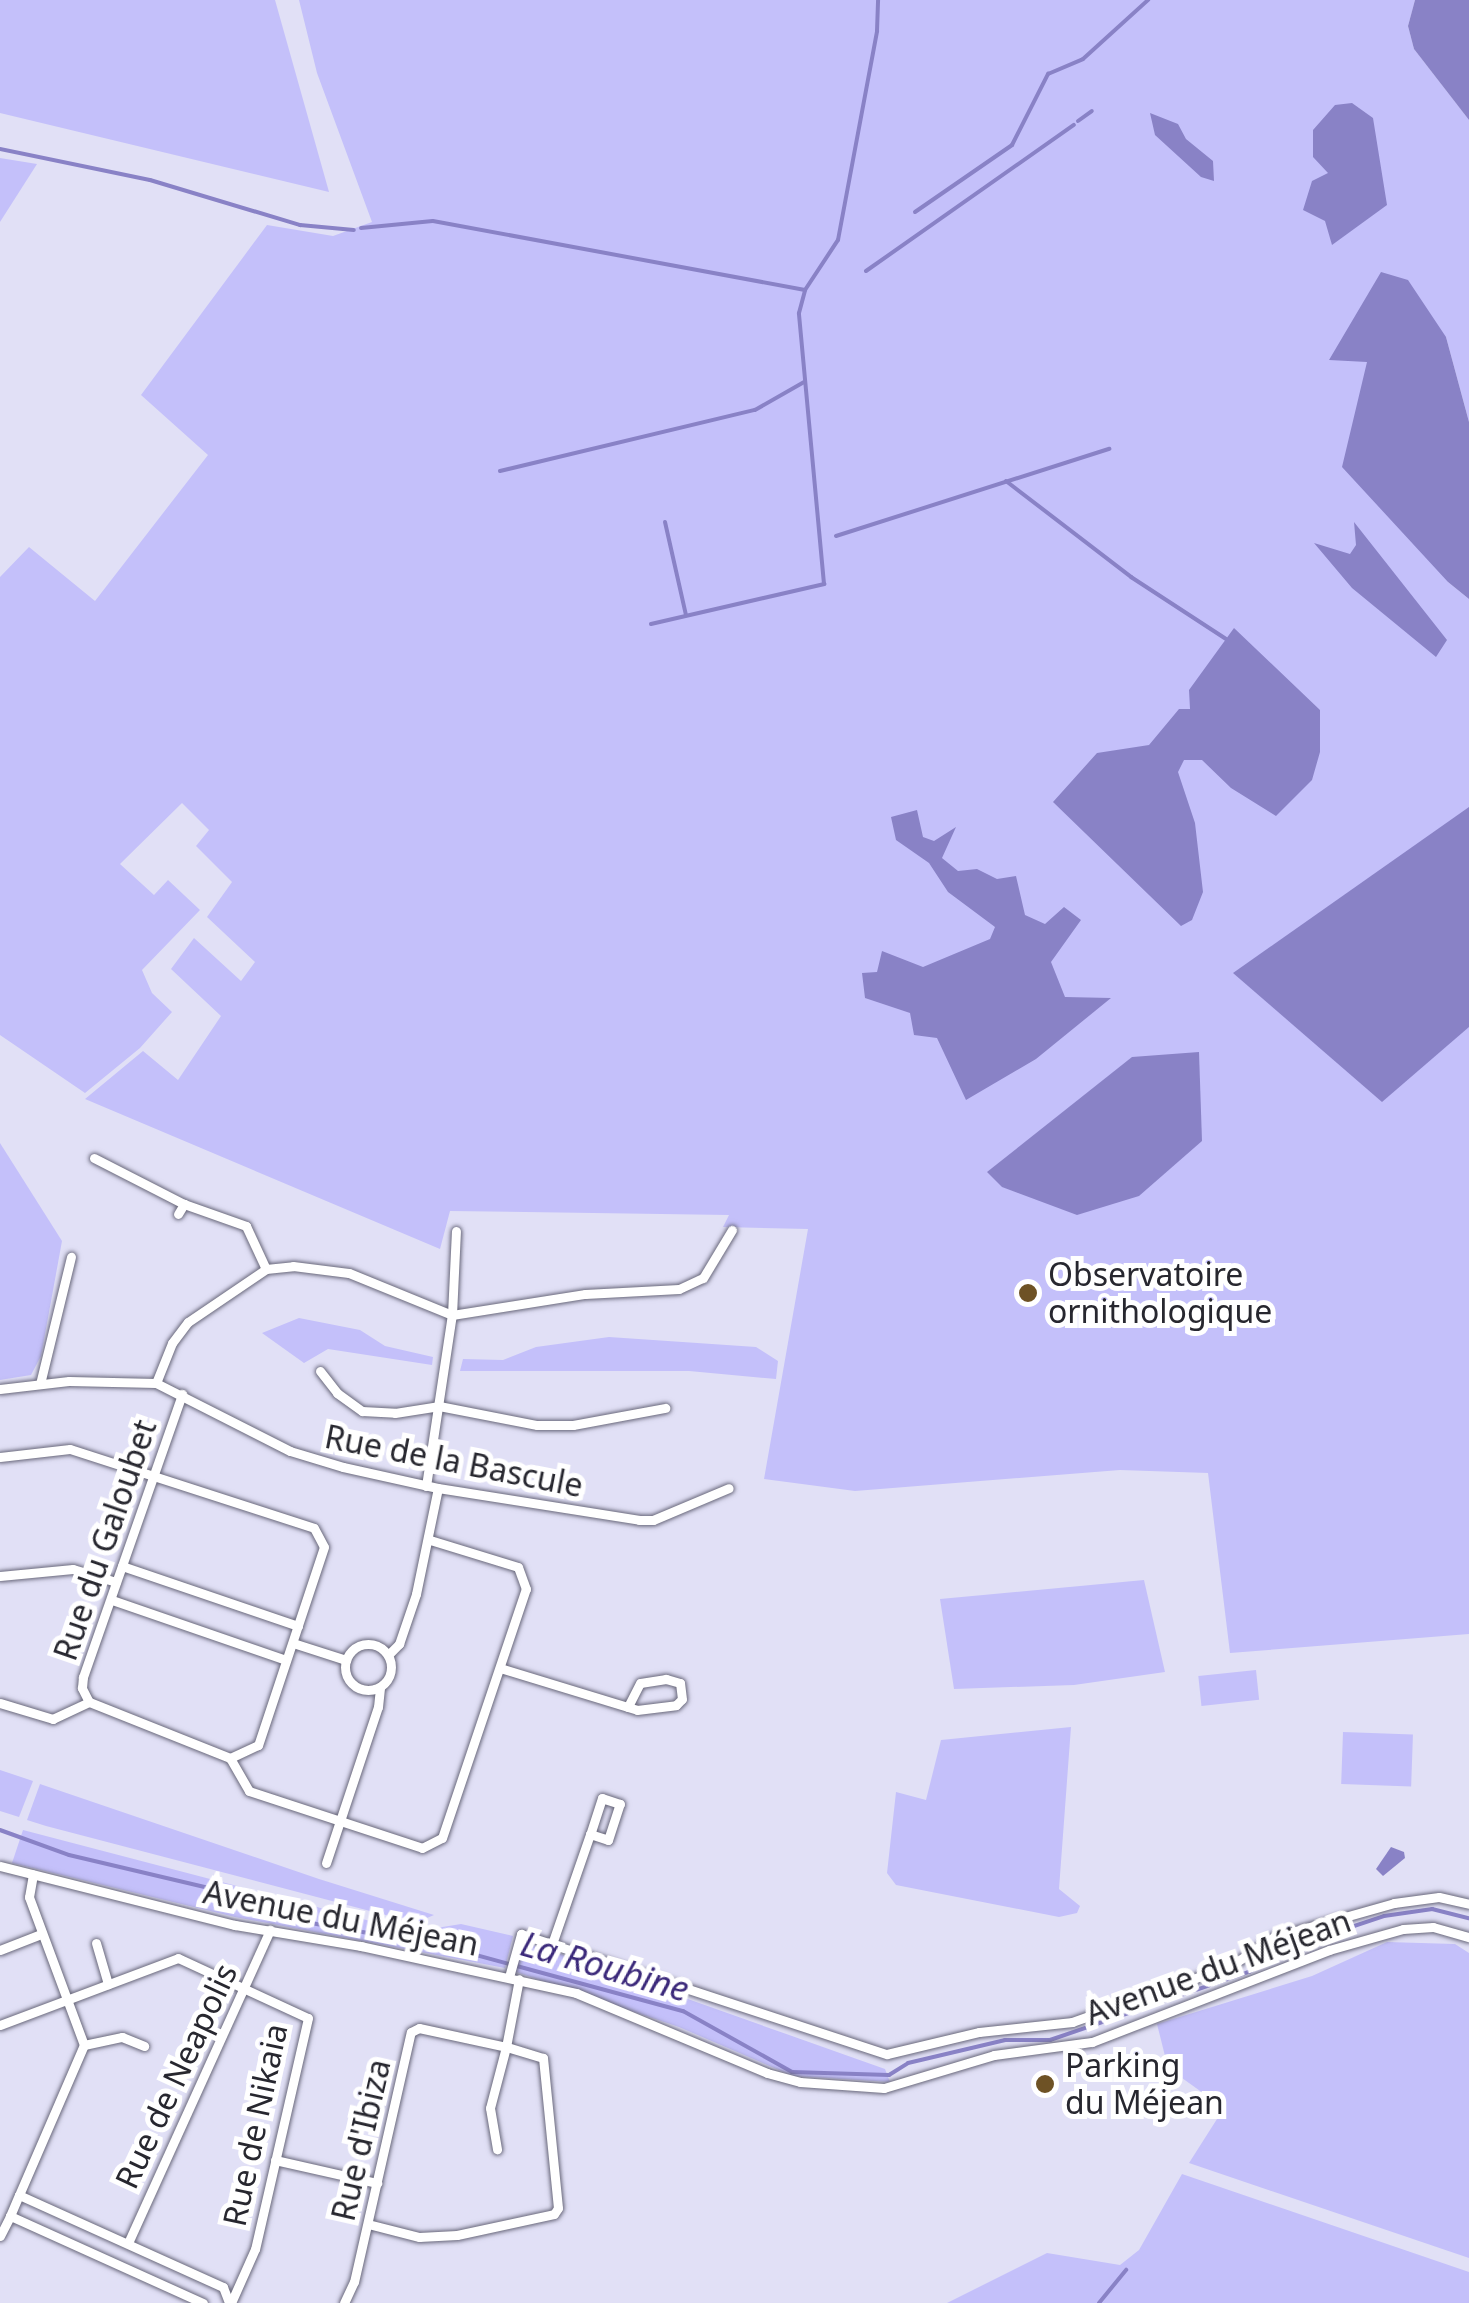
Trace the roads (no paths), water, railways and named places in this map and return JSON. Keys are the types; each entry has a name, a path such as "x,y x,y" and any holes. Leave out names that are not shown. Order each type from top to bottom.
{"street":[{"path":"94,1158 184,1204 246,1226 266,1269"},
{"path":"178,1214 184,1204"},
{"path":"156,1384 172,1342 188,1322 266,1269 308,1266 348,1273 452,1316 585,1294 680,1289 704,1278 732,1230"},
{"path":"388,1655 400,1644 430,1540 439,1406 452,1316 456,1231"},
{"path":"40,1384 71,1257"},
{"path":"320,1372 337,1393 362,1411 395,1414 439,1406 537,1426 573,1425 665,1408"},
{"name":"Rue de la Bascule","path":"0,1388 156,1384 290,1451 432,1487 639,1520 653,1520 730,1488"},
{"name":"Rue du Galoubet","path":"89,1702 82,1688 83,1676 182,1394"},
{"path":"0,1457 70,1449 314,1528 324,1547 258,1745 230,1758"},
{"path":"0,1703 53,1719 89,1702 230,1758 249,1791 422,1848 442,1838 526,1589 518,1567 430,1540"},
{"path":"122,1566 298,1626"},
{"path":"0,1576 73,1568 116,1582"},
{"path":"112,1600 286,1660"},
{"path":"293,1643 346,1660"},
{"path":"380,1687 357,1688 346,1676 346,1660 354,1648 369,1644 388,1655"},
{"path":"326,1863 378,1707 380,1687 390,1675 388,1655"},
{"path":"500,1668 628,1707 655,1710 682,1700 680,1683 666,1679 640,1684 628,1707"},
{"path":"552,1944 602,1798 620,1804 608,1840 590,1834"},
{"name":"Avenue du Méjean","path":"0,1866 270,1930 576,1993 784,2078 884,2088 994,2055 1092,2042 1329,1950 1403,1928 1433,1927 1469,1937"},
{"path":"0,2236 84,2045 29,1897 32,1874"},
{"path":"498,2149 490,2108 506,2048 520,1938 552,1944 887,2054 980,2032 1072,2022 1232,1965 1274,1937 1394,1903 1439,1897 1469,1904"},
{"name":"Rue de Neapolis","path":"128,2243 270,1930"},
{"path":"0,1950 41,1934"},
{"path":"96,1944 108,1984"},
{"path":"0,2025 178,1958 244,1988"},
{"name":"Rue de Nikaia","path":"230,2303 254,2249 308,2018 244,1988"},
{"name":"Rue d'Ibiza","path":"344,2303 368,2224 411,2032 419,2028 506,2048"},
{"path":"84,2045 122,2037 144,2046"},
{"path":"368,2224 419,2237 438,2236 554,2214 558,2208 543,2058 506,2048"},
{"path":"275,2160 376,2182"},
{"path":"0,2197 128,2243 223,2287 230,2303"},
{"path":"10,2216 203,2303"}],"waterway":[{"path":"651,624 824,584 799,313 805,290 838,240 877,31 878,0"},
{"path":"915,212 1012,145 1048,74 1083,59 1148,0"},
{"path":"1078,121 1092,111"},
{"path":"866,271 1074,125"},
{"path":"0,149 150,180 300,225 354,230"},
{"path":"361,228 433,221 804,290"},
{"path":"500,471 755,410 804,382"},
{"path":"836,536 1109,449"},
{"path":"1006,481 1131,577 1226,639"},
{"path":"665,522 686,615"},
{"name":"La Roubine","path":"0,1830 69,1855 225,1892 305,1922 443,1946 683,2011 792,2072 889,2075 908,2063 1005,2040 1050,2040 1249,1972 1288,1948 1384,1916 1432,1909 1469,1918"},
{"path":"1099,2303 1126,2270"}],"place":[{"name":"Observatoire ornithologique","path":"1028,1293"},
{"name":"Parking du Méjean","path":"1045,2084"}]}
